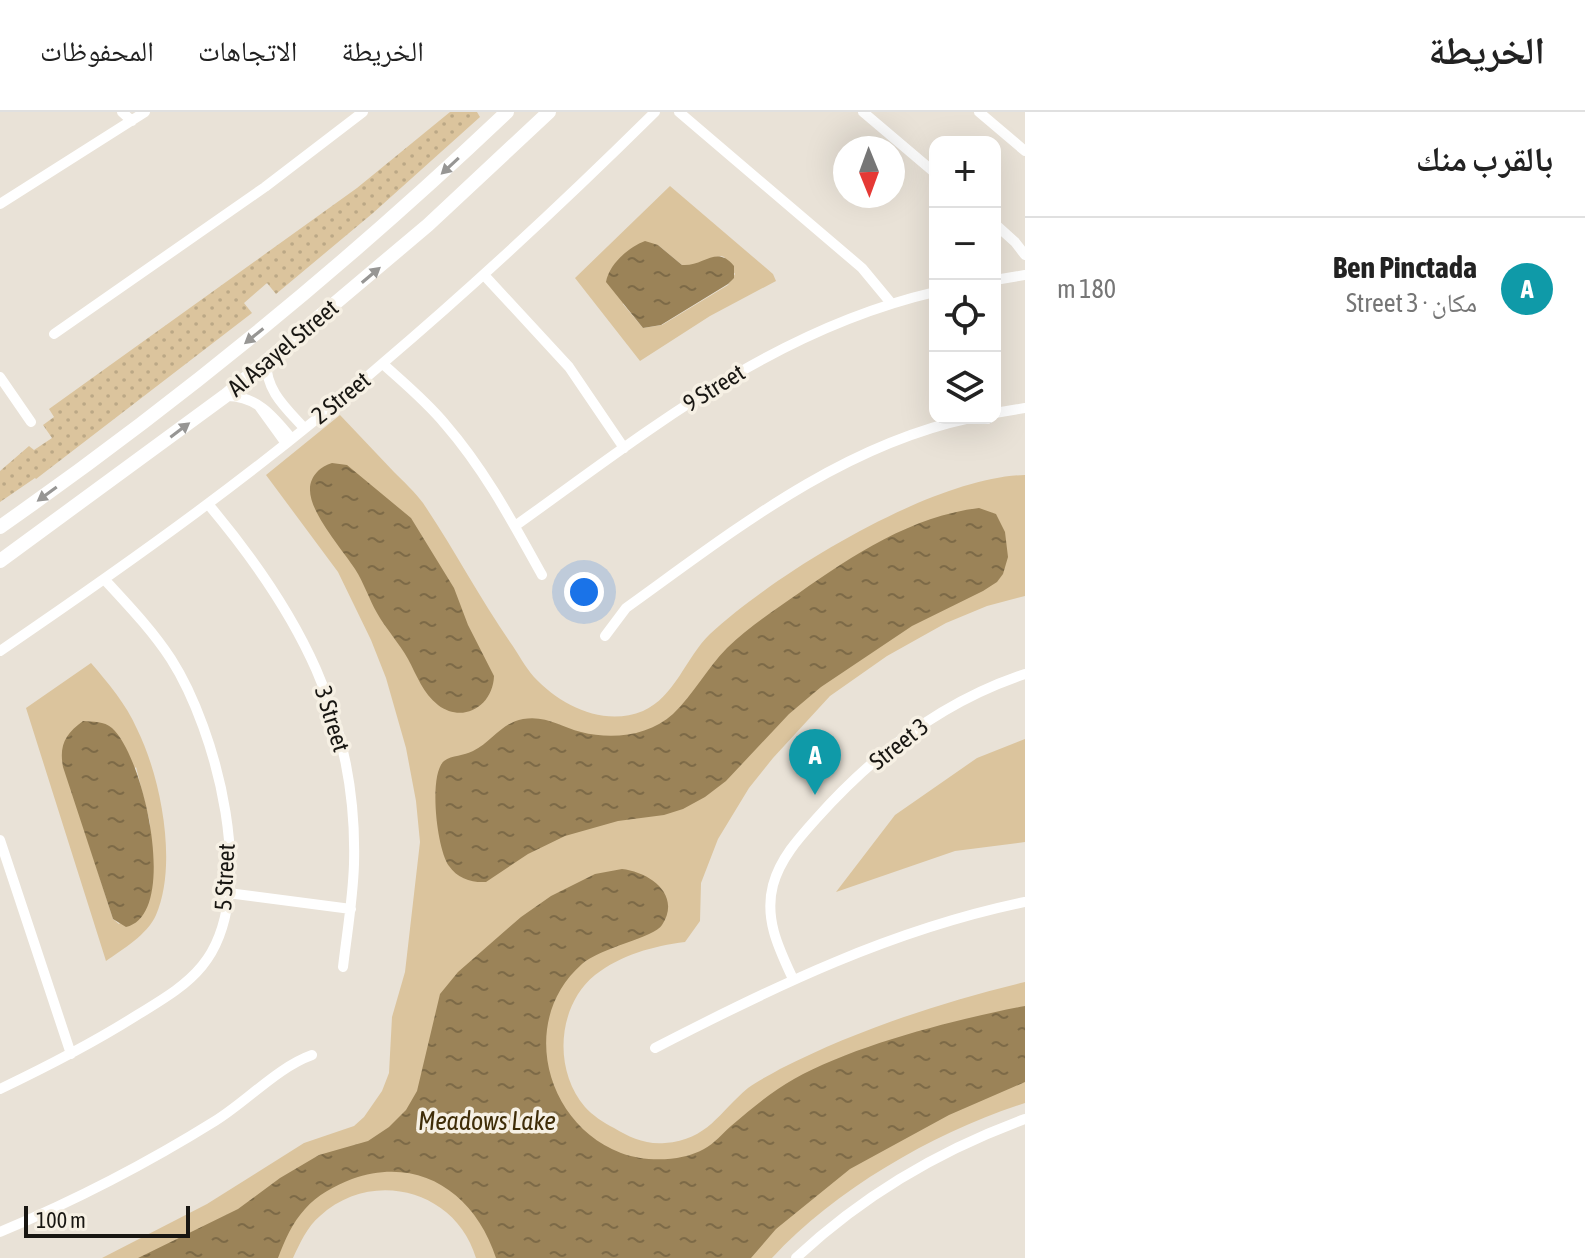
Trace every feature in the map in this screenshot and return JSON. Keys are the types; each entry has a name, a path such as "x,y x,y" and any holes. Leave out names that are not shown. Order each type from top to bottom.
{"main road":[{"name":"Al Asayel Street","path":"0,527 142,424 246,343 413,200 507,112"},
{"name":"Al Asayel Street","path":"0,561 225,396 428,225 549,112"}],"street":[{"path":"122,112 132,121"},
{"path":"0,204 145,112"},
{"path":"54,334 265,187 363,112"},
{"name":"2 Street","path":"0,651 105,580 208,504 383,364 572,194 655,112"},
{"path":"679,112 862,268 891,303"},
{"path":"863,112 929,168"},
{"path":"979,112 1025,151"},
{"path":"1001,229 1025,255"},
{"path":"484,275 569,367 624,448"},
{"path":"1001,279 1025,275"},
{"name":"9 Street","path":"515,526 697,397 774,352 851,317 929,294"},
{"path":"266,361 274,393 304,428"},
{"path":"383,364 445,424 479,469 542,575"},
{"path":"0,377 4,391 31,422"},
{"name":"2 Street","path":"259,404 274,393"},
{"path":"225,396 243,397 259,404 263,415 288,440"},
{"path":"1001,412 1025,408"},
{"path":"605,636 626,608 806,482 893,442 951,424"},
{"name":"3 Street","path":"208,504 279,597 306,645 337,726 353,817 351,909 343,967"},
{"name":"5 Street","path":"0,1089 71,1054 176,991 199,969 217,940 228,893 224,797 204,726 171,659 105,580"},
{"name":"Street 3","path":"793,979 778,948 770,908 772,887 779,867 790,850 839,794 919,726 976,693 1025,674"},
{"path":"0,840 71,1054"},
{"path":"228,893 351,909"},
{"path":"655,1048 793,979 851,954 1025,902"},
{"path":"0,1232 121,1176 215,1121 288,1067 312,1055"},
{"path":"796,1258 855,1209 904,1176 969,1142 1025,1119"}],"shaded area":[{"path":"450,112 477,112 480,117 276,294 267,283 244,303 252,313 36,479 0,502 0,471 29,446 34,450 52,438 43,425 54,417 49,409 357,188"},
{"path":"670,186 773,274 776,281 710,316 640,361 575,278","holes":["658,245 682,265 694,265 721,256 735,274 728,285 662,325 643,328 623,304"]},
{"path":"340,415 423,503 534,677 570,705 613,717 643,711 654,705 672,687 710,634 739,609 815,557 858,532 946,492 988,480 1025,475 1025,596 987,606 946,623 887,656 830,696 749,788 718,839 701,883 700,921 685,942 638,952 595,975 582,988 573,1004 567,1021 564,1057 575,1092 588,1110 606,1124 644,1142 680,1141 703,1131 752,1085 809,1055 900,1018 1025,982 1025,1103 957,1130 889,1165 826,1208 772,1258 476,1258 466,1235 450,1216 432,1202 387,1190 364,1193 341,1201 320,1216 308,1230 293,1258 102,1258 207,1204 304,1143 354,1126 382,1091 389,1073 392,1017 405,972 420,842 406,748 386,678 338,572 266,475"},
{"path":"91,663 128,711 153,771 164,821 166,847 162,895 156,915 147,929 106,961 26,708","holes":["136,767 150,823 151,888 119,924 113,919 81,819"]},
{"path":"1025,739 1025,842 955,851 836,892 895,815 977,758"}],"water":[{"path":"645,241 658,245 682,265 722,257 734,266 734,278 661,325 643,328 606,282 611,269 621,257"},
{"path":"332,463 347,465 411,518 454,588 468,625 494,676 488,696 475,709 457,713 438,705 428,695 377,613 355,569 320,519 311,498 310,484 317,472"},
{"path":"979,508 996,514 1005,532 1008,557 997,582 912,626 821,687 789,714 726,781 705,797 664,815 618,821 565,836 528,854 486,882 465,879 449,866 441,845 435,796 439,769 444,761 473,751 509,724 523,719 546,720 581,732 605,736 630,734 653,727 681,706 735,640 819,579 907,528 954,512"},
{"path":"83,721 102,723 112,728 124,744 145,800 154,866 151,895 142,916 126,927 113,919 63,767 65,741"},
{"name":"Meadows Lake","path":"622,869 642,875 660,886 668,904 667,914 657,929 582,964 562,987 550,1013 546,1041 549,1069 558,1095 574,1119 595,1139 621,1153 663,1159 695,1153 711,1144 769,1095 818,1067 906,1035 1025,1006 1025,1082 949,1115 850,1169 776,1229 751,1258 496,1258 487,1235 459,1198 421,1176 400,1172 352,1179 320,1195 296,1220 278,1258 138,1258 238,1209 280,1178 319,1155 368,1141 389,1127 406,1110 417,1091 440,994 458,972 521,917 551,896 595,874"}],"place":[{"name":"Ben Pinctada","path":"815,795"}]}
